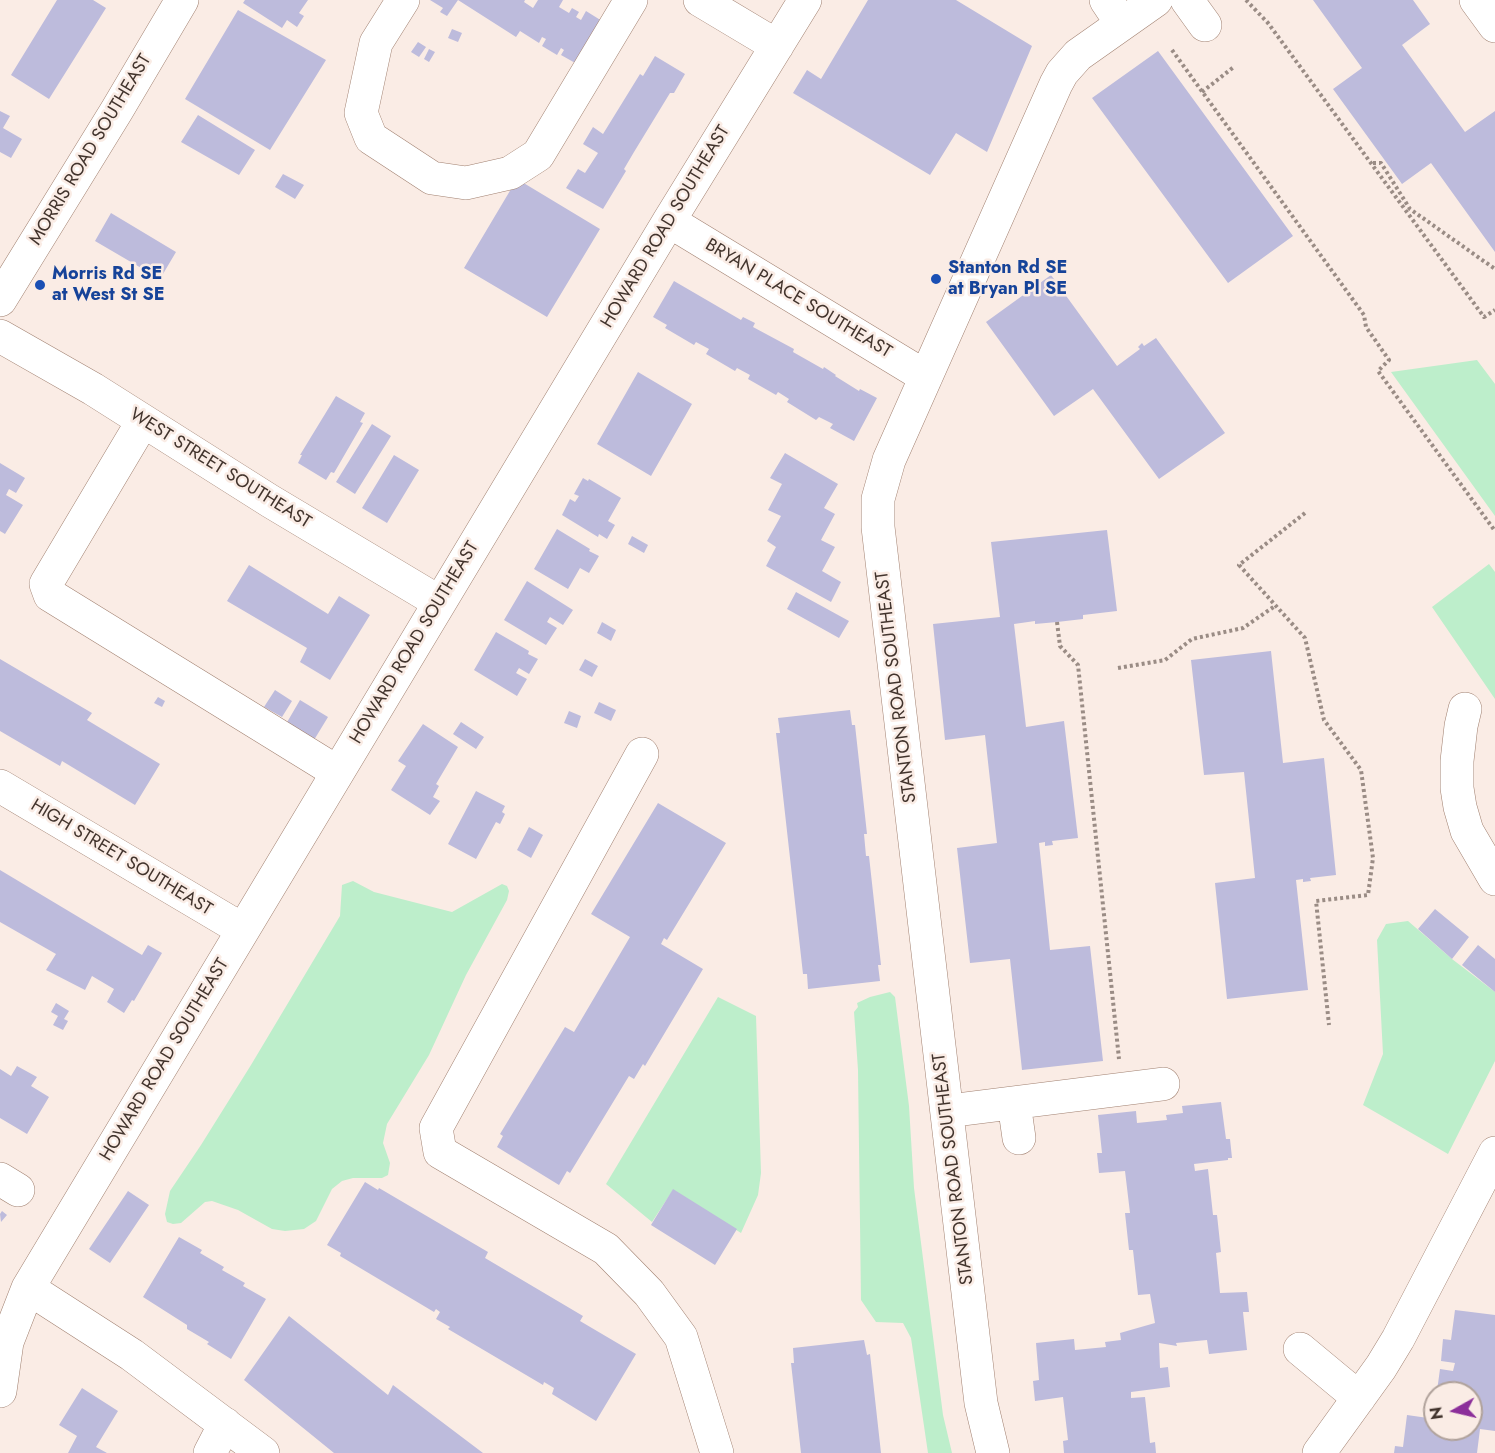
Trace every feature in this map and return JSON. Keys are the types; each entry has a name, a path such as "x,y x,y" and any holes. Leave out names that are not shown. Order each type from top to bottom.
{"street":[{"name":"MORRIS ROAD SOUTHEAST","path":"0,300 182,0"},
{"path":"403,0 376,43 361,113 371,138 432,178 466,183 510,173 538,155 631,0"},
{"path":"700,0 777,46"},
{"name":"HOWARD ROAD SOUTHEAST","path":"0,1391 7,1342 28,1288 669,221 806,0"},
{"name":"STANTON ROAD SOUTHEAST","path":"993,1453 981,1403 878,527 879,498 882,478 1062,73 1114,12 1156,0"},
{"path":"1476,0 1495,26"},
{"name":"BRYAN PLACE SOUTHEAST","path":"669,221 926,377"},
{"name":"WEST STREET SOUTHEAST","path":"0,336 93,389 270,501 439,602"},
{"path":"143,421 46,584 50,595 337,772"},
{"path":"1465,709 1457,761 1460,807 1467,831 1495,879"},
{"path":"642,754 436,1128 440,1152 606,1249 649,1293 681,1337 717,1453"},
{"name":"HIGH STREET SOUTHEAST","path":"0,786 243,930"},
{"path":"948,1110 1163,1084"},
{"path":"1014,1103 1019,1138"},
{"path":"1319,1453 1359,1398 1407,1324 1495,1153"},
{"path":"28,1288 132,1355 263,1453"},
{"path":"1300,1349 1359,1398"},
{"path":"210,1453 225,1424"}],"path":[{"path":"1246,0 1268,23 1484,317 1495,310"},
{"path":"1172,50 1364,315 1366,327 1389,360 1378,371 1495,531"},
{"path":"1202,92 1235,66"},
{"path":"1372,163 1381,163 1410,208 1495,268"},
{"path":"1305,513 1239,566 1305,638 1324,720 1361,770 1373,858 1368,895 1316,901 1329,1025"},
{"path":"1118,668 1165,660 1192,639 1243,627 1276,606"},
{"path":"1057,622 1060,646 1078,665 1120,1072 1119,1089"}],"green space":[{"path":"1477,360 1495,384 1495,516 1391,372"},
{"path":"1489,564 1495,572 1495,699 1432,607"},
{"path":"353,881 374,892 452,912 502,884 507,886 509,891 507,900 466,975 429,1055 387,1124 383,1143 390,1163 388,1175 382,1178 353,1178 342,1181 332,1189 316,1221 304,1229 285,1231 272,1229 238,1210 212,1201 205,1202 181,1223 167,1222 165,1214 170,1191 251,1065 340,916 342,885"},
{"path":"1408,921 1495,992 1495,1061 1448,1154 1363,1105 1383,1054 1377,940 1386,924"},
{"path":"890,992 895,997 909,1106 914,1188 943,1415 952,1453 928,1453 911,1338 903,1323 876,1322 861,1300 858,1070 854,1012 858,1007 857,1003"},
{"path":"718,997 756,1016 761,1173 758,1195 741,1233 673,1190 652,1222 606,1184"}],"building":[{"path":"57,0 93,0 106,8 49,99 11,75"},
{"path":"245,0 308,0 299,13 304,16 297,27 287,20 282,28 243,3"},
{"path":"430,0 458,0 447,16 440,12 443,8"},
{"path":"458,0 525,0 524,2 533,8 538,0 563,0 559,7 569,13 572,8 579,12 576,17 581,20 586,11 602,21 577,64 561,55 564,50 561,48 557,55 542,46 546,39 542,37 539,43 520,31 516,37"},
{"path":"868,0 956,0 1032,46 987,152 956,133 930,175 793,93 807,70 821,79"},
{"path":"1313,0 1413,0 1430,24 1402,45 1465,132 1495,111 1495,252 1431,163 1402,184 1333,89 1362,68"},
{"path":"238,10 326,60 270,150 185,99"},
{"path":"452,29 462,33 458,42 448,38"},
{"path":"418,42 426,47 419,57 411,52"},
{"path":"429,49 435,52 429,62 424,59"},
{"path":"1158,51 1293,236 1228,283 1092,98"},
{"path":"655,56 685,74 674,93 670,93 634,152 624,169 626,171 603,209 566,188 578,169 585,173 598,153 583,144 593,127 603,134 640,74 643,76"},
{"path":"0,111 10,116 3,128 22,139 11,158 0,152"},
{"path":"198,115 255,150 239,175 181,142"},
{"path":"283,174 304,185 295,199 275,187"},
{"path":"517,179 600,229 547,317 464,268"},
{"path":"111,213 176,252 160,279 95,241"},
{"path":"1051,275 1117,366 1140,349 1138,347 1142,343 1144,346 1156,338 1225,433 1159,479 1093,389 1054,416 986,322"},
{"path":"674,281 741,320 743,317 755,323 753,327 794,349 793,352 823,369 824,367 859,391 860,389 877,398 854,441 830,428 833,424 819,417 816,420 787,402 789,399 778,392 776,395 748,379 750,375 737,368 735,371 706,354 709,349 696,342 694,345 665,328 667,325 653,317"},
{"path":"638,372 692,404 651,476 597,444"},
{"path":"336,396 365,413 360,422 363,423 334,473 331,472 326,480 298,463 302,455 300,455"},
{"path":"372,424 391,436 355,494 336,482"},
{"path":"785,453 838,484 824,508 835,514 821,540 835,547 822,571 841,582 831,602 766,566 776,547 767,541 781,516 768,510 782,484 770,478"},
{"path":"394,455 419,470 387,523 362,508"},
{"path":"0,463 25,478 16,493 9,489 6,495 23,505 5,534 0,531"},
{"path":"583,478 588,481 589,479 621,498 608,521 615,525 607,539 599,534 598,537 562,515 570,499 575,502 579,496 574,494"},
{"path":"557,529 599,556 589,573 580,568 568,589 534,569"},
{"path":"1107,530 1117,611 1083,615 1083,619 1014,624 1026,727 1064,721 1078,838 1052,841 1053,845 1045,846 1045,842 1039,843 1050,950 1090,946 1103,1061 1022,1070 1010,959 970,963 957,848 997,843 985,735 945,740 933,624 1000,617 991,542"},
{"path":"632,536 648,545 644,553 628,544"},
{"path":"249,565 328,614 339,596 370,615 330,680 300,662 307,648 227,601"},
{"path":"527,581 573,610 563,625 550,617 547,622 557,628 546,645 504,620"},
{"path":"796,592 849,621 839,638 787,609"},
{"path":"602,622 616,630 611,641 597,633"},
{"path":"496,632 529,651 528,654 538,659 529,674 519,668 516,673 527,679 517,696 474,670"},
{"path":"1271,651 1283,763 1324,758 1336,875 1310,878 1311,881 1303,882 1303,879 1296,880 1308,990 1227,999 1215,883 1255,878 1244,772 1204,775 1191,660"},
{"path":"0,659 92,713 87,720 160,764 135,805 62,761 60,766 0,731"},
{"path":"585,659 598,666 592,677 579,670"},
{"path":"275,690 292,701 282,717 264,707"},
{"path":"158,697 165,701 162,707 154,703"},
{"path":"300,700 328,717 314,740 286,724"},
{"path":"599,702 616,710 611,721 594,713"},
{"path":"850,710 852,725 855,725 867,834 864,834 866,856 869,856 881,965 878,965 880,981 808,989 807,974 803,974 776,733 780,733 778,718"},
{"path":"569,711 581,716 577,728 564,723"},
{"path":"461,722 484,737 476,749 453,734"},
{"path":"423,724 458,747 436,784 439,786 433,797 440,801 430,815 391,790 406,766 398,761"},
{"path":"476,791 505,806 502,812 505,814 500,824 496,822 476,859 448,844"},
{"path":"658,803 726,843 667,940 664,938 661,944 703,969 645,1066 643,1064 634,1079 629,1076 570,1173 567,1171 559,1185 497,1147 503,1136 500,1134 565,1027 574,1032 630,937 591,914"},
{"path":"529,827 543,835 531,858 517,850"},
{"path":"0,870 142,955 148,945 162,953 134,1001 132,1000 124,1013 107,1002 114,989 92,976 85,990 46,970 56,954 0,922"},
{"path":"1435,909 1469,937 1452,959 1418,929"},
{"path":"1478,945 1495,959 1495,992 1462,965"},
{"path":"56,1003 69,1011 64,1019 68,1021 63,1030 53,1025 58,1016 51,1012"},
{"path":"17,1066 37,1077 31,1086 49,1097 27,1134 0,1118 0,1069 11,1076"},
{"path":"1221,1102 1226,1139 1230,1139 1232,1158 1194,1164 1195,1171 1208,1169 1213,1215 1217,1215 1221,1252 1216,1253 1220,1293 1247,1292 1249,1312 1243,1312 1247,1350 1209,1354 1207,1340 1176,1343 1177,1346 1159,1343 1160,1368 1168,1367 1170,1387 1131,1392 1131,1398 1145,1397 1150,1443 1155,1442 1156,1453 1064,1453 1063,1441 1068,1440 1063,1397 1035,1401 1033,1381 1039,1380 1036,1343 1074,1339 1075,1350 1106,1347 1105,1342 1121,1340 1120,1333 1155,1323 1150,1294 1138,1295 1133,1250 1129,1250 1125,1213 1130,1213 1125,1171 1099,1173 1097,1153 1102,1153 1098,1115 1136,1111 1137,1123 1167,1120 1166,1115 1183,1113 1182,1106"},
{"path":"365,1182 488,1252 485,1258 583,1316 580,1321 636,1354 596,1421 552,1394 554,1388 544,1382 543,1385 448,1329 450,1327 436,1319 440,1312 436,1309 434,1312 340,1256 341,1253 327,1245"},
{"path":"673,1189 737,1229 715,1265 651,1225"},
{"path":"128,1191 149,1205 110,1263 89,1249"},
{"path":"2,1211 7,1215 1,1222 0,1214"},
{"path":"179,1237 202,1250 200,1253 224,1267 222,1270 245,1283 243,1286 266,1299 231,1359 187,1329 187,1325 143,1297"},
{"path":"1455,1310 1495,1315 1495,1431 1483,1429 1483,1381 1438,1381 1440,1369 1453,1371 1455,1363 1441,1361 1443,1339 1451,1340"},
{"path":"289,1316 388,1395 393,1385 483,1453 334,1453 244,1380"},
{"path":"864,1340 867,1355 870,1354 881,1453 801,1453 791,1363 794,1363 793,1348"},
{"path":"82,1388 118,1411 96,1447 107,1453 68,1453 77,1436 59,1425"},
{"path":"1407,1415 1423,1417 1423,1441 1478,1441 1477,1453 1394,1453 1395,1446 1403,1447"}],"place":[{"name":"Stanton Rd SE at Bryan Pl SE","path":"936,279"},
{"name":"Morris Rd SE at West St SE","path":"40,285"}]}
